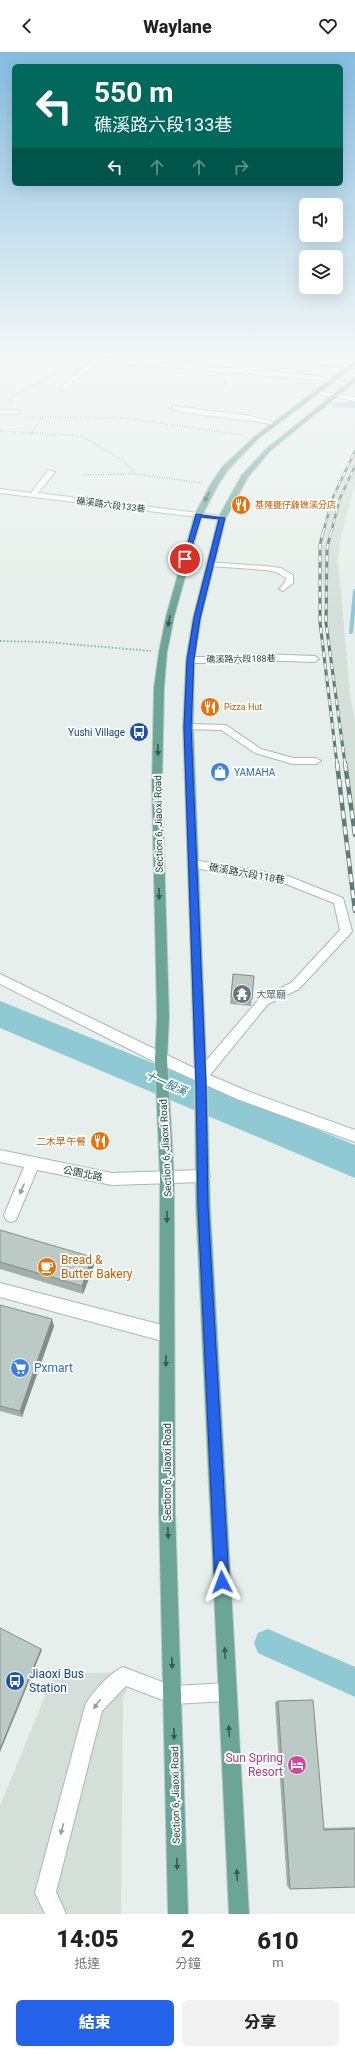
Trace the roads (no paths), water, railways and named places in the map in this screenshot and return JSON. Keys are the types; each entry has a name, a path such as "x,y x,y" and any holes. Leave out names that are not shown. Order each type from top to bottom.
{"main road":[{"name":"Section 6, Jiaoxi Road","path":"178,1914 167,1510 167,1178 162,1064 163,1017 157,784 159,688 163,652 170,617 198,516 214,485 225,469 255,439"},
{"path":"239,1914 203,1206 201,1081 188,727 190,660 197,618 222,518 245,476 268,450 281,439"}],"street":[{"path":"33,495 51,472"},
{"name":"礁溪路六段133巷","path":"0,491 222,518"},
{"path":"210,564 278,570 290,577 289,583 283,589"},
{"name":"礁溪路六段188巷","path":"190,660 245,660 259,657 315,659"},
{"path":"188,727 223,727 258,751 293,761 316,761"},
{"name":"礁溪路六段118巷","path":"193,864 288,880 339,901 346,931 295,986 264,1001 201,1081"},
{"path":"0,979 162,1064 201,1081 355,1136"},
{"name":"公園北路","path":"0,1156 112,1178 167,1178 203,1176"},
{"path":"11,1215 33,1163"},
{"path":"0,1290 166,1334"},
{"path":"56,1914 45,1893 94,1706 123,1676 173,1695 227,1692"}],"waterway":[{"path":"351,632 355,591"},
{"name":"十一股溪","path":"0,1014 355,1162"},
{"path":"268,1643 355,1682"}],"railway":[{"path":"323,533 333,497 355,451"},
{"path":"331,533 340,498 355,466"},
{"path":"323,532 320,545 320,622 337,764"},
{"path":"331,532 327,548 326,623 345,764"},
{"path":"337,763 355,911"},
{"path":"345,763 355,835"}],"place":[{"name":"基隆甕仔雞礁溪分店","path":"241,505"},
{"name":"Pizza Hut","path":"210,707"},
{"name":"Yushi Village","path":"139,732"},
{"name":"YAMAHA","path":"220,772"},
{"name":"大眾廟","path":"242,994"},
{"name":"二木早午餐","path":"100,1141"},
{"name":"Bread & Butter Bakery","path":"47,1267"},
{"name":"Pxmart","path":"20,1368"},
{"name":"Jiaoxi Bus Station","path":"15,1681"},
{"name":"Sun Spring Resort","path":"297,1765"}]}
